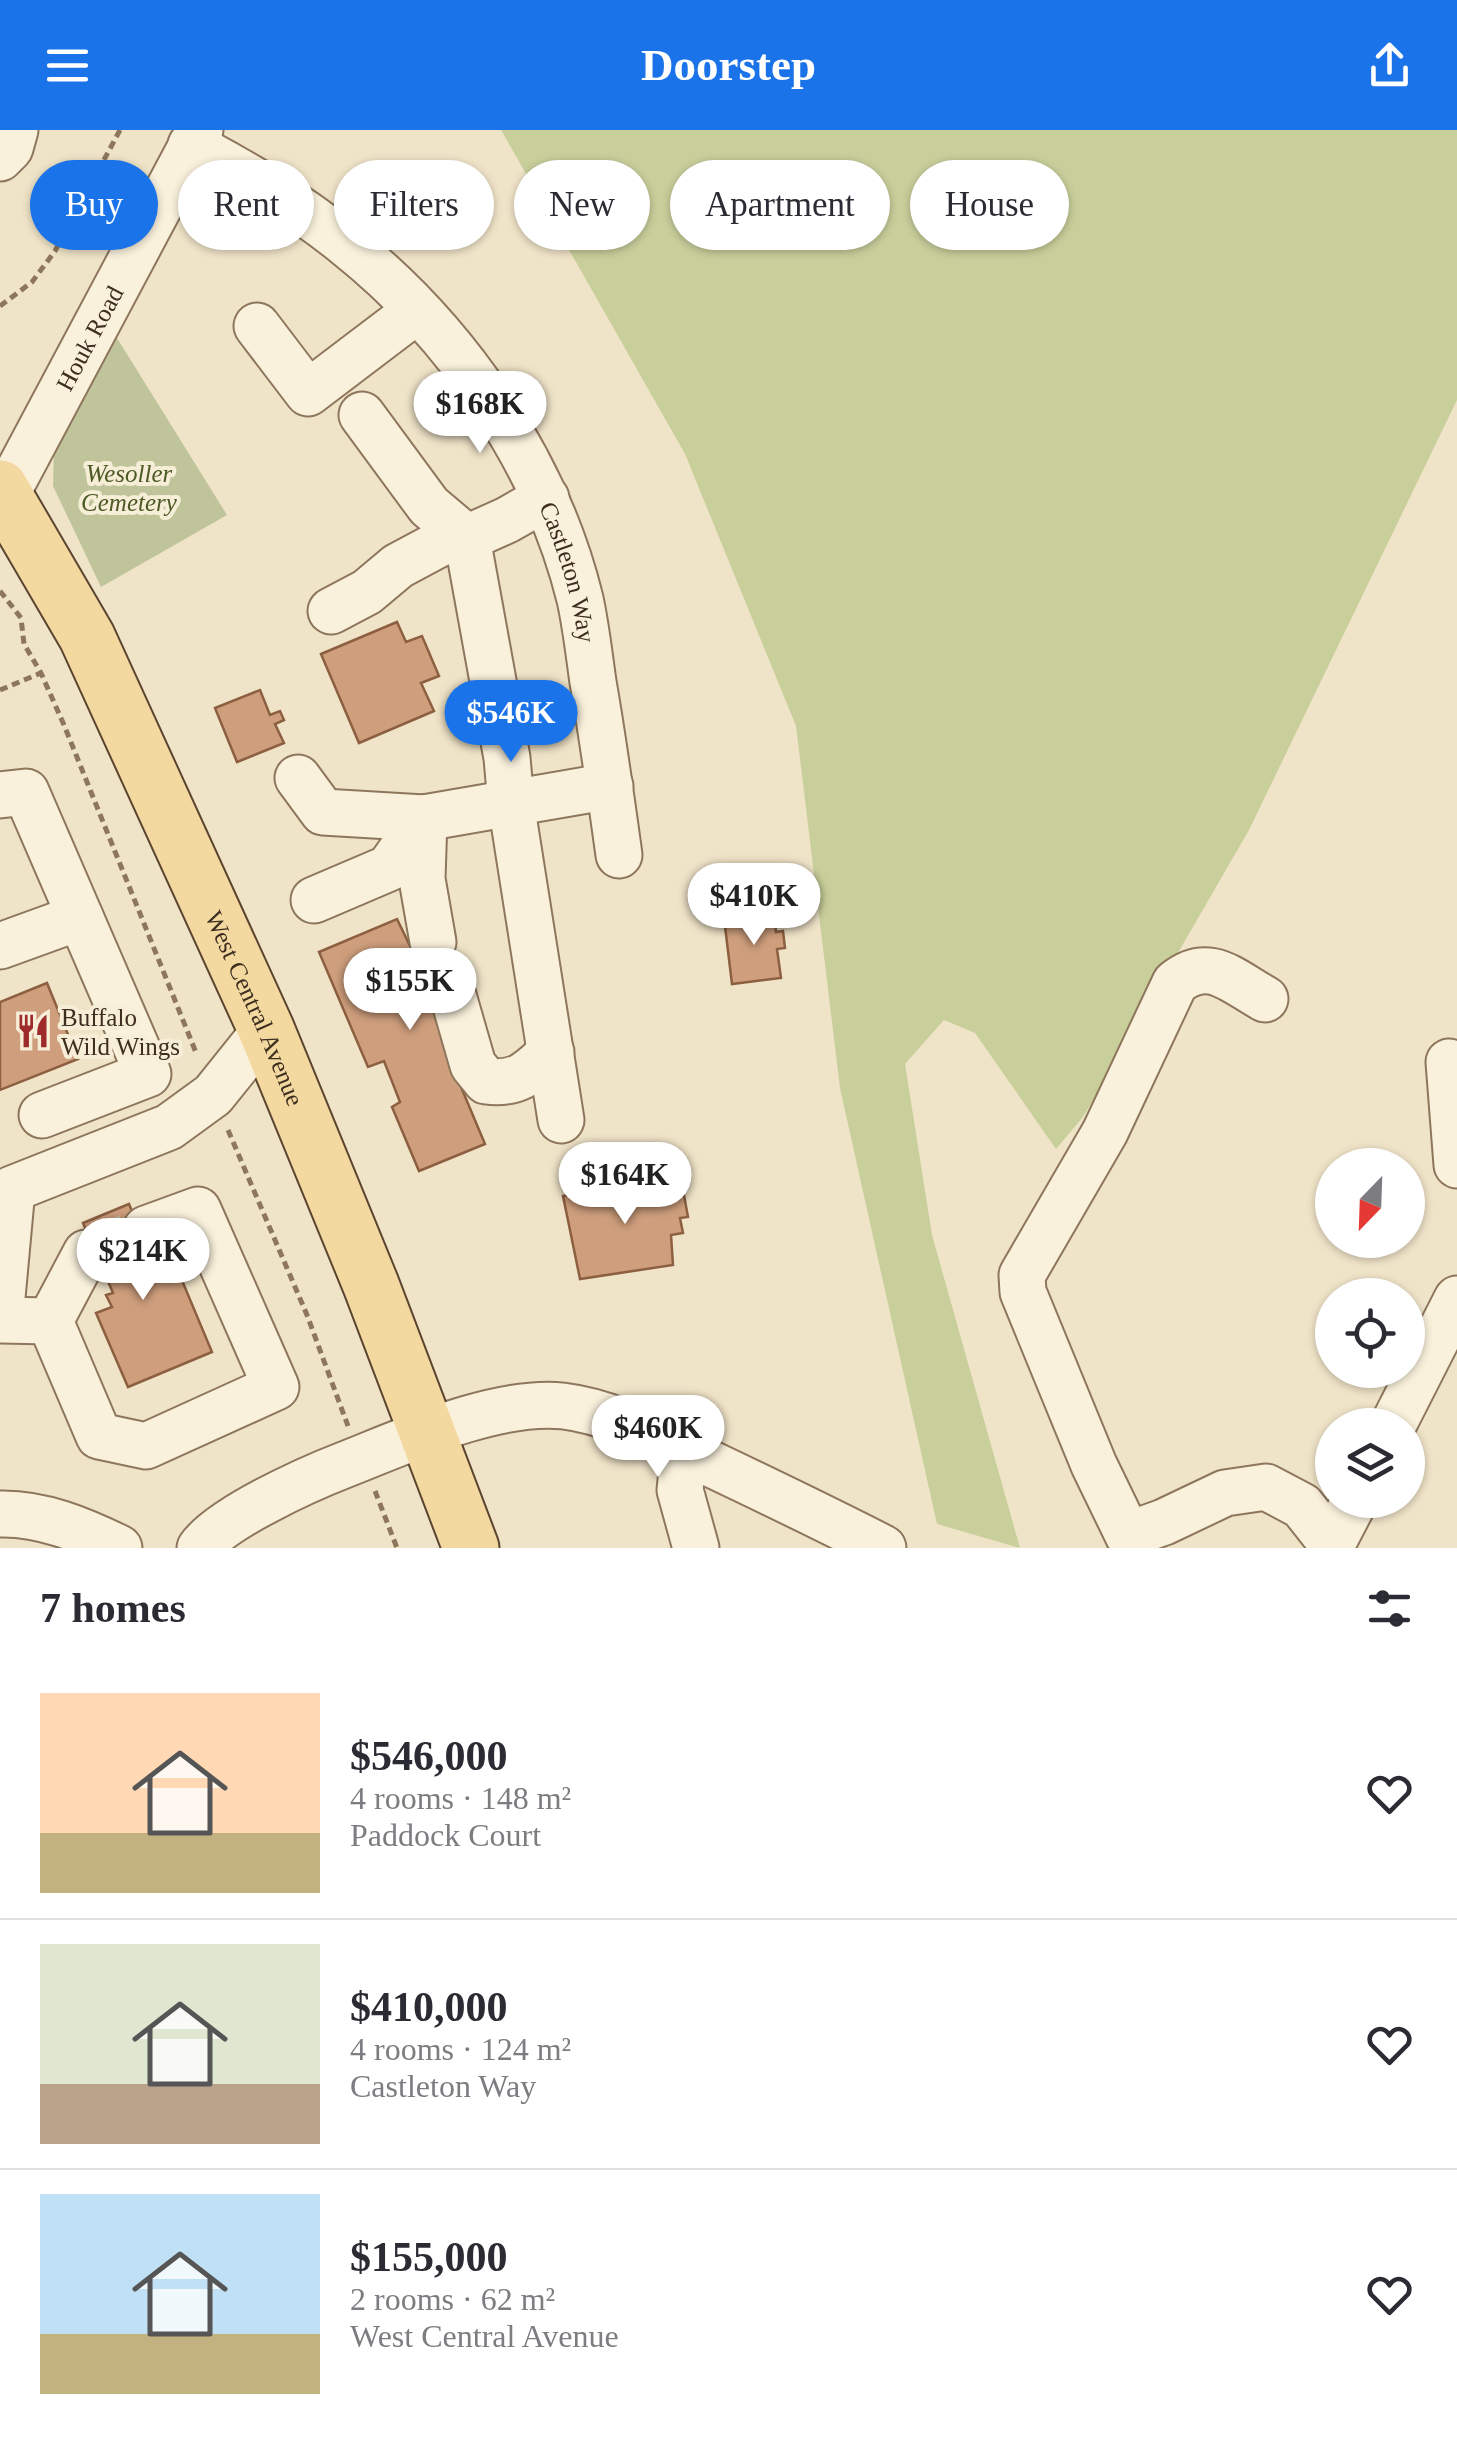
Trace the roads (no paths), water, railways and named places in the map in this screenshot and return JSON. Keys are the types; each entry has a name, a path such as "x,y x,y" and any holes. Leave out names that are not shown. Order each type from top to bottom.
{"main road":[{"name":"West Central Avenue","path":"2,496 87,637 266,1029 471,1548"}],"street":[{"name":"Castleton Way","path":"196,138 348,245 416,311 481,388 517,443 546,498 580,599 619,854"},
{"name":"Houk Road","path":"2,496 196,138"},
{"path":"258,326 308,394 416,311"},
{"path":"362,415 429,506 467,538 508,758 562,1120"},
{"path":"331,611 367,592 398,566 441,543 467,538 546,498"},
{"path":"298,778 323,812 424,818 610,786"},
{"path":"0,796 26,792 148,1074 42,1115"},
{"path":"314,900 389,868 424,818"},
{"path":"424,818 422,879 433,942"},
{"path":"0,946 80,917"},
{"path":"1265,999 1207,968 1189,971 1176,983 1105,1132 1022,1275 1024,1292 1094,1465 1128,1535 1225,1493 1266,1487 1302,1506 1331,1546 1346,1518"},
{"path":"452,992 473,1066 486,1080 504,1083 526,1075 551,1052"},
{"path":"50,1321 0,1319 6,1186 170,1127 213,1095 266,1029"},
{"path":"1449,1062 1457,1165"},
{"path":"50,1321 98,1436 146,1446 276,1388 198,1210 146,1229"},
{"path":"50,1321 86,1253"},
{"path":"1402,1408 1457,1300"},
{"path":"200,1548 207,1538 260,1505 332,1470 426,1432 519,1409 562,1406 619,1420 684,1451 810,1532 883,1548"},
{"path":"684,1451 680,1490 696,1548"},
{"path":"0,1514 26,1514 59,1537 119,1548"}],"tunnel":[{"path":"86,1253 146,1229"}],"place":[{"name":"Buffalo Wild Wings","path":"33,1031"}],"park label":[{"name":"Wesoller Cemetery","path":"129,488"}]}
